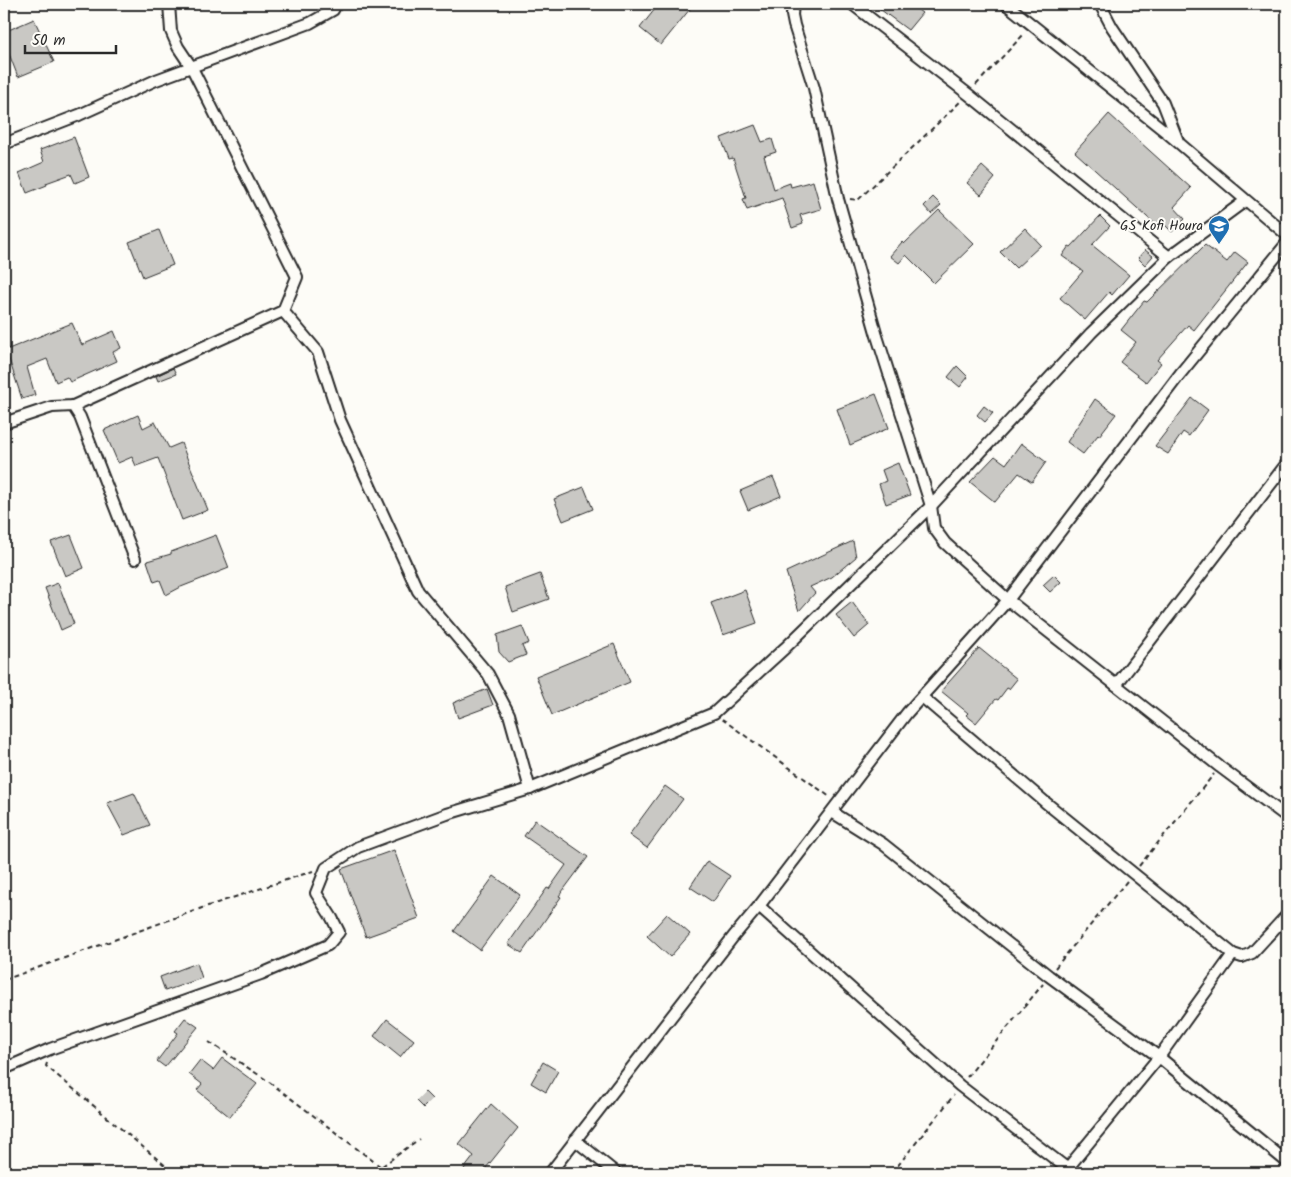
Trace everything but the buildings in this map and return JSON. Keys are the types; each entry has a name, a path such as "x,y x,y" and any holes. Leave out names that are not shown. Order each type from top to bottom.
{"street":[{"path":"4,423 52,407 73,406 283,311 297,277 192,68 178,47 171,31 169,4"},
{"path":"4,144 79,115 156,80 310,22 333,10 336,4"},
{"path":"793,4 794,25 814,88 838,199 877,336 931,506 934,528 945,543 1008,600 1220,767 1287,817"},
{"path":"852,4 968,94 1169,258"},
{"path":"1006,4 1179,143 1287,235"},
{"path":"1100,4 1112,27 1163,103 1179,143"},
{"path":"4,1069 50,1049 261,974 328,945 338,932 332,918 316,893 326,868 358,846 447,814 530,789 714,713 785,648 931,506 1091,333 1169,258 1245,201"},
{"path":"550,1173 733,937 760,906 908,713 1008,600 1180,374 1287,243"},
{"path":"283,311 318,352 340,420 418,590 488,674 509,714 530,789"},
{"path":"73,406 80,417 135,559"},
{"path":"1116,685 1287,463"},
{"path":"922,697 1045,802 1233,954 1242,957 1252,953 1287,915"},
{"path":"835,808 1049,976 1159,1057 1287,1162"},
{"path":"760,906 960,1086 1070,1171 1159,1057 1233,954"},
{"path":"575,1140 616,1173"}],"path":[{"path":"838,199 858,200 968,94 1033,25"},
{"path":"714,713 835,808"},
{"path":"4,980 202,908 310,871 326,868"},
{"path":"209,1042 268,1081 381,1168"},
{"path":"50,1049 46,1066 174,1173"},
{"path":"376,1173 419,1139"}],"place":[{"name":"GS Kofi Houra","path":"1219,245"}]}
